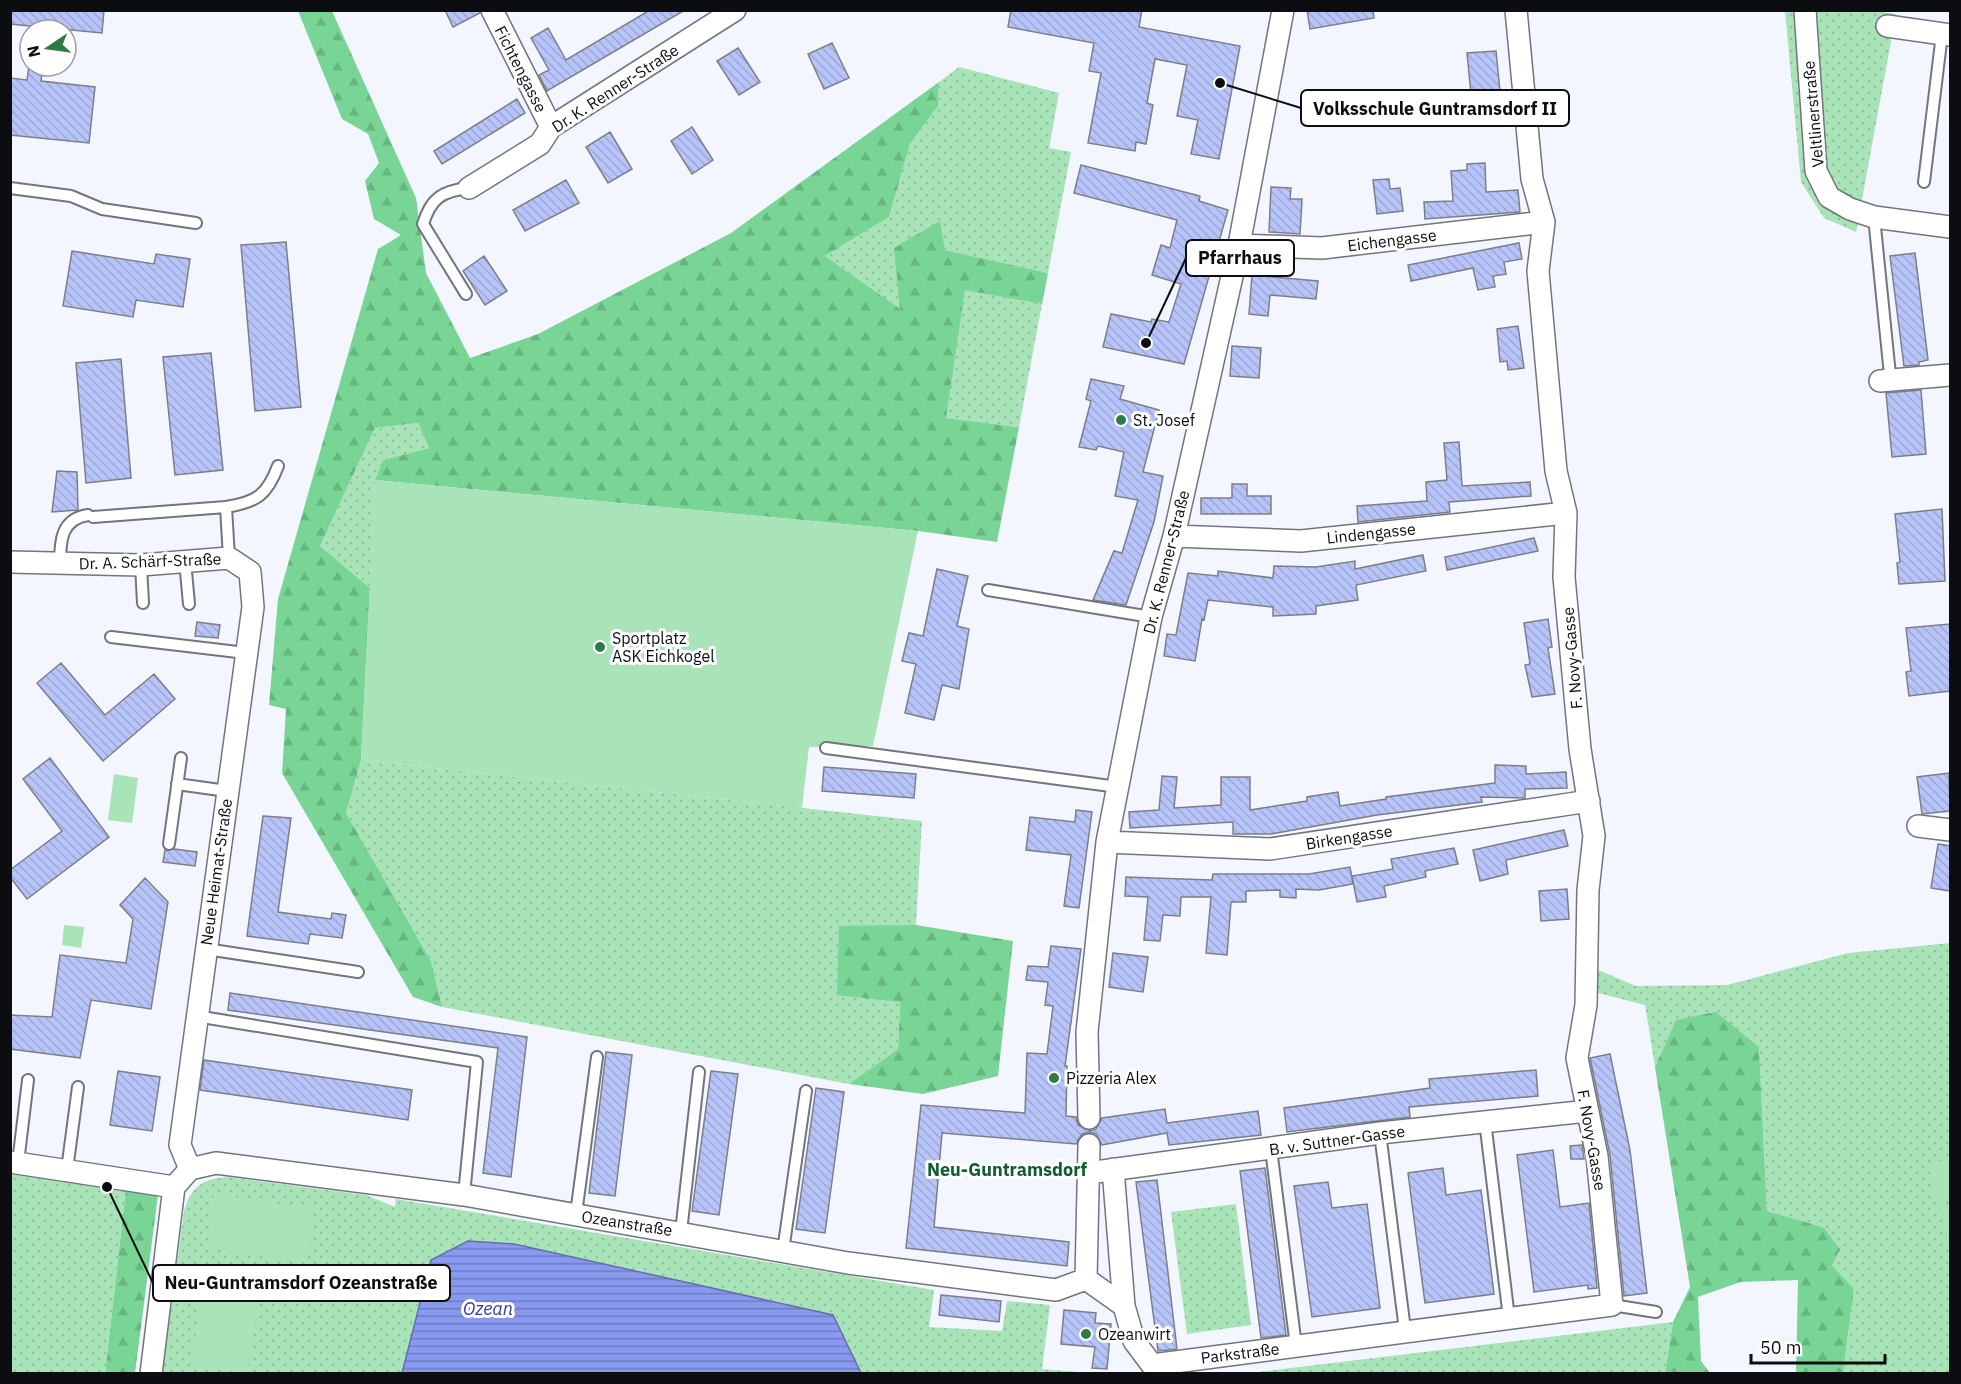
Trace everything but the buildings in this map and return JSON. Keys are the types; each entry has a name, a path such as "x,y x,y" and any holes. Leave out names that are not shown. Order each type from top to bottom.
{"street":[{"name":"Fichtengasse","path":"492,10 551,128"},
{"name":"Dr. K. Renner-Straße","path":"469,188 540,144 551,128 735,10"},
{"name":"Dr. K. Renner-Straße","path":"1089,1118 1087,1032 1107,842 1151,617 1174,536 1239,245 1283,10"},
{"name":"F. Novy-Gasse","path":"1516,10 1532,179 1544,222 1538,271 1556,471 1566,513 1564,577 1580,749 1594,836 1594,858 1588,890 1586,1005 1577,1058 1597,1156 1612,1305"},
{"name":"Veltlinerstraße","path":"1805,10 1816,171 1829,197 1850,210 1874,217 1950,227"},
{"path":"1887,26 1946,34"},
{"name":"Eichengasse","path":"1239,245 1322,248 1544,222"},
{"path":"1885,378 1950,375"},
{"name":"Lindengasse","path":"1174,536 1301,541 1566,513"},
{"name":"Dr. A. Schärf-Straße","path":"10,562 141,565 229,558 250,572"},
{"name":"Neue Heimat-Straße","path":"190,1169 180,1145 253,607 250,572"},
{"name":"Birkengasse","path":"1107,842 1270,849 1589,801"},
{"path":"1918,826 1950,830"},
{"name":"B. v. Suttner-Gasse","path":"1088,1173 1380,1133 1588,1111"},
{"path":"1089,1145 1086,1279 1124,1306"},
{"path":"14,1162 174,1186"},
{"name":"Ozeanstraße","path":"190,1169 216,1163 464,1196 681,1232 848,1263 1056,1290 1086,1279"},
{"path":"151,1374 174,1186 190,1169"},
{"name":"Parkstraße","path":"1113,1169 1124,1306 1134,1341 1155,1369 1405,1330 1612,1305"}],"lane":[{"path":"1924,182 1946,34"},
{"path":"10,188 70,196 102,209 196,223"},
{"path":"466,294 423,224 428,208 447,190 469,188"},
{"path":"1874,217 1885,378"},
{"path":"60,564 61,540 66,527 76,517 245,504 270,487 278,466"},
{"path":"226,507 229,558"},
{"path":"185,561 189,604"},
{"path":"141,565 143,603"},
{"path":"988,590 1151,617"},
{"path":"111,637 246,653"},
{"path":"826,748 1118,787"},
{"path":"169,844 181,758"},
{"path":"177,784 227,791"},
{"path":"206,949 358,972"},
{"path":"196,1016 477,1062 464,1196"},
{"path":"576,1214 597,1057"},
{"path":"681,1232 699,1072"},
{"path":"14,1162 28,1080"},
{"path":"67,1170 78,1087"},
{"path":"783,1251 806,1092"},
{"path":"1485,1121 1509,1318"},
{"path":"1380,1133 1405,1330"},
{"name":"Parkstraße","path":"1271,1149 1296,1346"},
{"path":"1612,1305 1656,1312"}],"green space":[{"path":"1871,10 1896,14 1856,232 1824,218 1801,182 1785,11"},
{"path":"298,11 332,11 416,198 426,273 470,358 538,334 731,233 939,82 938,106 910,144 889,217 825,256 900,309 894,248 940,221 945,250 1048,273 1042,304 965,290 946,418 1019,427 997,542 918,531 375,480 383,460 429,448 418,423 375,428 320,546 370,588 361,760 346,813 431,961 442,1007 413,997 282,773 286,709 269,705 278,599 378,249 401,235 374,219 365,181 379,163 368,134 342,119"},
{"path":"959,67 1059,93 1049,148 1071,152 1048,273 945,250 939,221 900,310 825,256 889,217 910,144 938,106 939,82"},
{"path":"965,289 1042,304 1019,427 945,418"},
{"path":"418,423 429,448 383,460 375,480 370,588 320,546 375,428"},
{"path":"375,480 918,531 873,746 809,747 802,808 361,760"},
{"path":"361,760 922,821 916,925 839,927 900,1002 898,1049 849,1084 442,1007 431,961 346,813"},
{"path":"114,774 138,778 132,823 108,820"},
{"path":"64,925 84,927 81,948 62,945"},
{"path":"916,925 1013,941 998,1076 923,1094 849,1084 898,1049 900,1002 837,995 839,926"},
{"path":"1950,943 1950,1373 1843,1373 1854,1289 1832,1265 1823,1227 1767,1211 1759,1047 1676,1021 1655,1067 1645,1005 1594,992 1596,969 1636,986 1727,985 1848,953"},
{"path":"1716,1012 1759,1047 1767,1211 1823,1227 1840,1249 1832,1265 1854,1289 1843,1373 1796,1373 1798,1280 1740,1282 1698,1297 1701,1361 1710,1373 1665,1373 1673,1322 1690,1287 1655,1067 1676,1020"},
{"path":"1950,1159 1950,1200 1936,1204 1928,1164"},
{"path":"11,1174 126,1189 105,1373 11,1374"},
{"path":"228,1177 366,1195 395,1207 396,1199 934,1290 929,1327 1002,1331 1007,1301 1050,1305 1042,1369 1090,1373 162,1374 184,1211 190,1196 199,1185 212,1179"},
{"path":"126,1189 158,1195 135,1373 105,1374"},
{"path":"214,1194 314,1209 307,1263 207,1248"},
{"path":"1236,1204 1251,1325 1187,1334 1171,1212"},
{"path":"1950,1204 1950,1255 1940,1207"},
{"path":"201,1296 258,1305 248,1373 191,1366"},
{"path":"1673,1322 1665,1373 1250,1373"}],"water":[{"name":"Ozean","path":"468,1241 514,1244 833,1315 861,1373 402,1373 431,1260"}],"place":[{"name":"Volksschule Guntramsdorf II","path":"1220,83"},
{"name":"Pfarrhaus","path":"1146,343"},
{"name":"St. Josef","path":"1121,420"},
{"name":"Sportplatz ASK Eichkogel","path":"600,647"},
{"name":"Pizzeria Alex","path":"1054,1078"},
{"name":"Neu-Guntramsdorf Ozeanstraße","path":"107,1187"},
{"name":"Ozeanwirt","path":"1086,1334"}],"district":[{"name":"Neu-Guntramsdorf","path":"1007,1169"}]}
